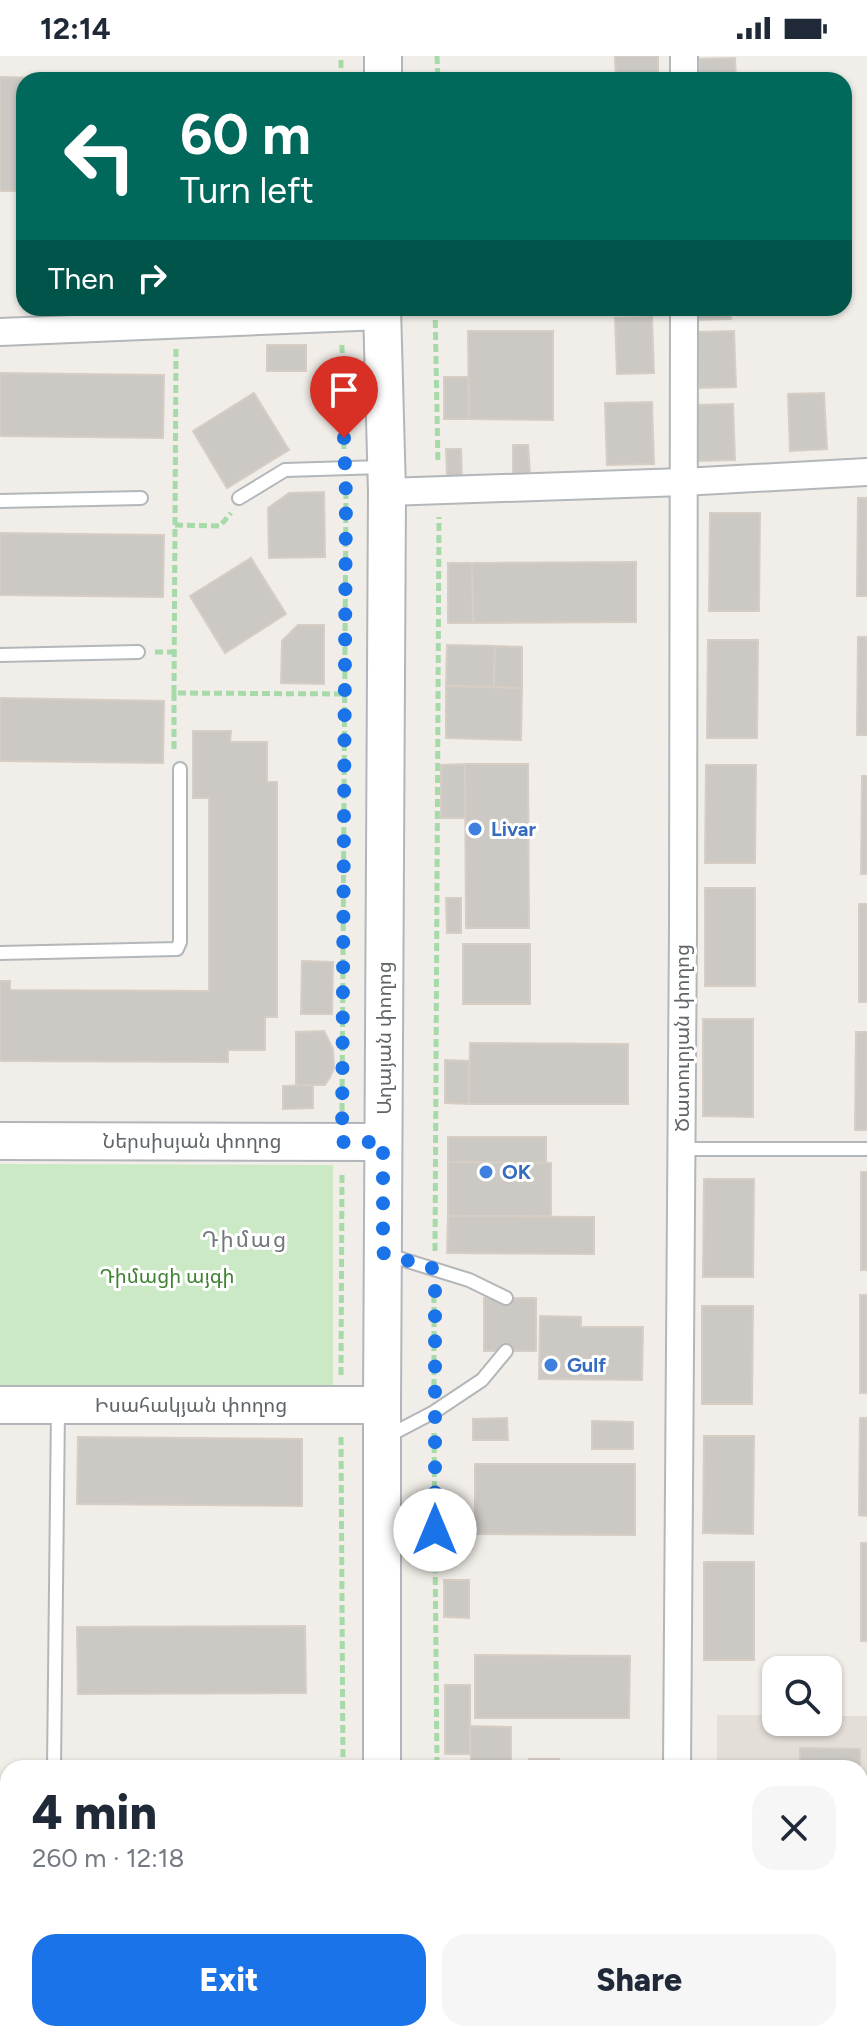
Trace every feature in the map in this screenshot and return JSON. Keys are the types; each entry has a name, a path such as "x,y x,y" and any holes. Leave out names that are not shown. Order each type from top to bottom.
{"main road":[{"name":"Աղայան փողոց","path":"382,316 386,479 382,1760"},
{"name":"Ներսիսյան փողոց","path":"0,1141 383,1142"},
{"name":"Իսահակյան փողոց","path":"0,1405 341,1405 382,1422"}],"street":[{"path":"0,332 355,316"},
{"name":"Ծատուրյան փողոց","path":"677,1760 684,316"},
{"path":"386,479 439,491 867,472"}],"lane":[{"path":"236,504 285,470 345,468 386,479"},
{"path":"0,501 141,498"},
{"path":"0,655 138,652"},
{"path":"0,953 177,949 180,942 180,769"},
{"path":"681,1149 867,1149"},
{"path":"383,1253 469,1280 506,1298"},
{"path":"382,1422 434,1412 482,1380 506,1351"},
{"path":"54,1760 58,1405"}],"path":[{"path":"435,316 439,491 434,1412 437,1760"},
{"path":"341,318 345,468 341,1405 343,1760"},
{"path":"173,744 176,324"},
{"path":"175,525 220,526 236,504"},
{"path":"174,693 345,694"}],"shaded area":[{"path":"717,1715 762,1715 762,1736 842,1736 842,1716 867,1716 867,1760 717,1760"}],"green space":[{"name":"Դիմացի այգի","path":"0,1164 333,1165 333,1387 0,1386"}],"building":[{"path":"615,56 658,56 658,72 616,72"},
{"path":"735,58 736,72 699,72 699,59"},
{"path":"0,77 16,77 16,191 0,191"},
{"path":"694,316 731,316 731,319 694,320"},
{"path":"652,317 654,373 617,374 615,318"},
{"path":"468,331 553,331 553,420 469,419"},
{"path":"734,331 736,387 699,388 697,332"},
{"path":"267,345 306,345 306,371 267,371"},
{"path":"0,373 164,375 163,438 0,436"},
{"path":"444,377 468,377 469,419 444,419"},
{"path":"254,393 289,450 227,488 193,431"},
{"path":"824,393 827,449 790,451 788,394"},
{"path":"652,402 654,464 607,465 605,403"},
{"path":"733,404 735,460 698,461 696,405"},
{"path":"513,445 528,445 530,473 513,474"},
{"path":"446,449 461,449 462,477 447,477"},
{"path":"324,492 325,557 269,558 268,508 289,493"},
{"path":"858,498 867,498 867,596 857,596"},
{"path":"710,513 760,513 759,611 709,611"},
{"path":"0,533 164,535 163,597 0,595"},
{"path":"251,558 286,614 225,653 190,596"},
{"path":"636,562 636,622 473,623 472,563"},
{"path":"448,563 472,563 473,623 448,623"},
{"path":"298,625 324,625 324,684 281,683 282,641"},
{"path":"858,637 867,637 867,735 857,735"},
{"path":"708,640 758,640 757,738 707,738"},
{"path":"447,645 495,646 494,687 446,686"},
{"path":"495,646 522,647 522,688 494,687"},
{"path":"446,686 522,688 521,740 446,738"},
{"path":"0,698 164,701 163,763 0,761"},
{"path":"193,731 231,731 230,742 267,742 267,782 277,782 277,1017 265,1017 265,1050 228,1050 228,1062 0,1061 0,981 10,981 10,990 209,991 209,798 193,798"},
{"path":"465,764 528,764 529,928 466,928"},
{"path":"465,764 465,818 441,818 441,765"},
{"path":"706,765 756,765 755,863 705,863"},
{"path":"862,776 867,776 867,874 861,874"},
{"path":"705,888 755,888 755,986 705,986"},
{"path":"446,898 461,898 461,933 447,933"},
{"path":"859,904 867,904 867,1002 859,1002"},
{"path":"463,944 530,944 530,1004 463,1004"},
{"path":"302,961 333,962 332,1014 301,1014"},
{"path":"703,1019 753,1019 753,1117 703,1116"},
{"path":"324,1031 333,1049 334,1068 330,1077 325,1085 296,1085 296,1032"},
{"path":"856,1032 867,1032 867,1130 855,1130"},
{"path":"470,1043 628,1044 628,1104 469,1104"},
{"path":"445,1060 469,1061 469,1104 445,1103"},
{"path":"313,1085 313,1108 283,1109 283,1086"},
{"path":"448,1137 546,1137 546,1163 448,1162"},
{"path":"448,1162 551,1163 551,1216 448,1216"},
{"path":"861,1172 867,1172 867,1270 861,1270"},
{"path":"704,1179 754,1179 753,1277 703,1277"},
{"path":"448,1216 594,1217 594,1254 447,1253"},
{"path":"860,1295 867,1295 867,1393 860,1393"},
{"path":"484,1298 536,1298 536,1351 484,1351"},
{"path":"702,1306 753,1306 752,1404 702,1404"},
{"path":"540,1316 581,1317 581,1327 643,1327 642,1380 539,1379"},
{"path":"507,1418 508,1440 473,1440 473,1419"},
{"path":"860,1418 867,1418 867,1516 859,1515"},
{"path":"592,1421 633,1422 633,1449 592,1449"},
{"path":"704,1436 754,1436 753,1534 703,1533"},
{"path":"78,1437 302,1439 302,1506 77,1504"},
{"path":"475,1464 635,1464 635,1535 475,1534"},
{"path":"861,1543 867,1543 867,1641 861,1641"},
{"path":"704,1562 754,1562 754,1660 704,1660"},
{"path":"444,1580 469,1580 469,1618 444,1617"},
{"path":"305,1626 306,1693 78,1694 77,1627"},
{"path":"475,1655 630,1656 629,1718 475,1718"},
{"path":"445,1685 470,1685 470,1754 445,1754"},
{"path":"470,1726 511,1727 511,1760 471,1760"},
{"path":"800,1748 860,1749 860,1760 800,1760"}],"place":[{"name":"Livar","path":"475,829"},
{"name":"OK","path":"486,1172"},
{"name":"Gulf","path":"551,1365"}],"district":[{"name":"Դիմաց","path":"245,1239"}],"route":[{"path":"344,438 342,1142 383,1142 383,1253 435,1269 435,1530"}]}
